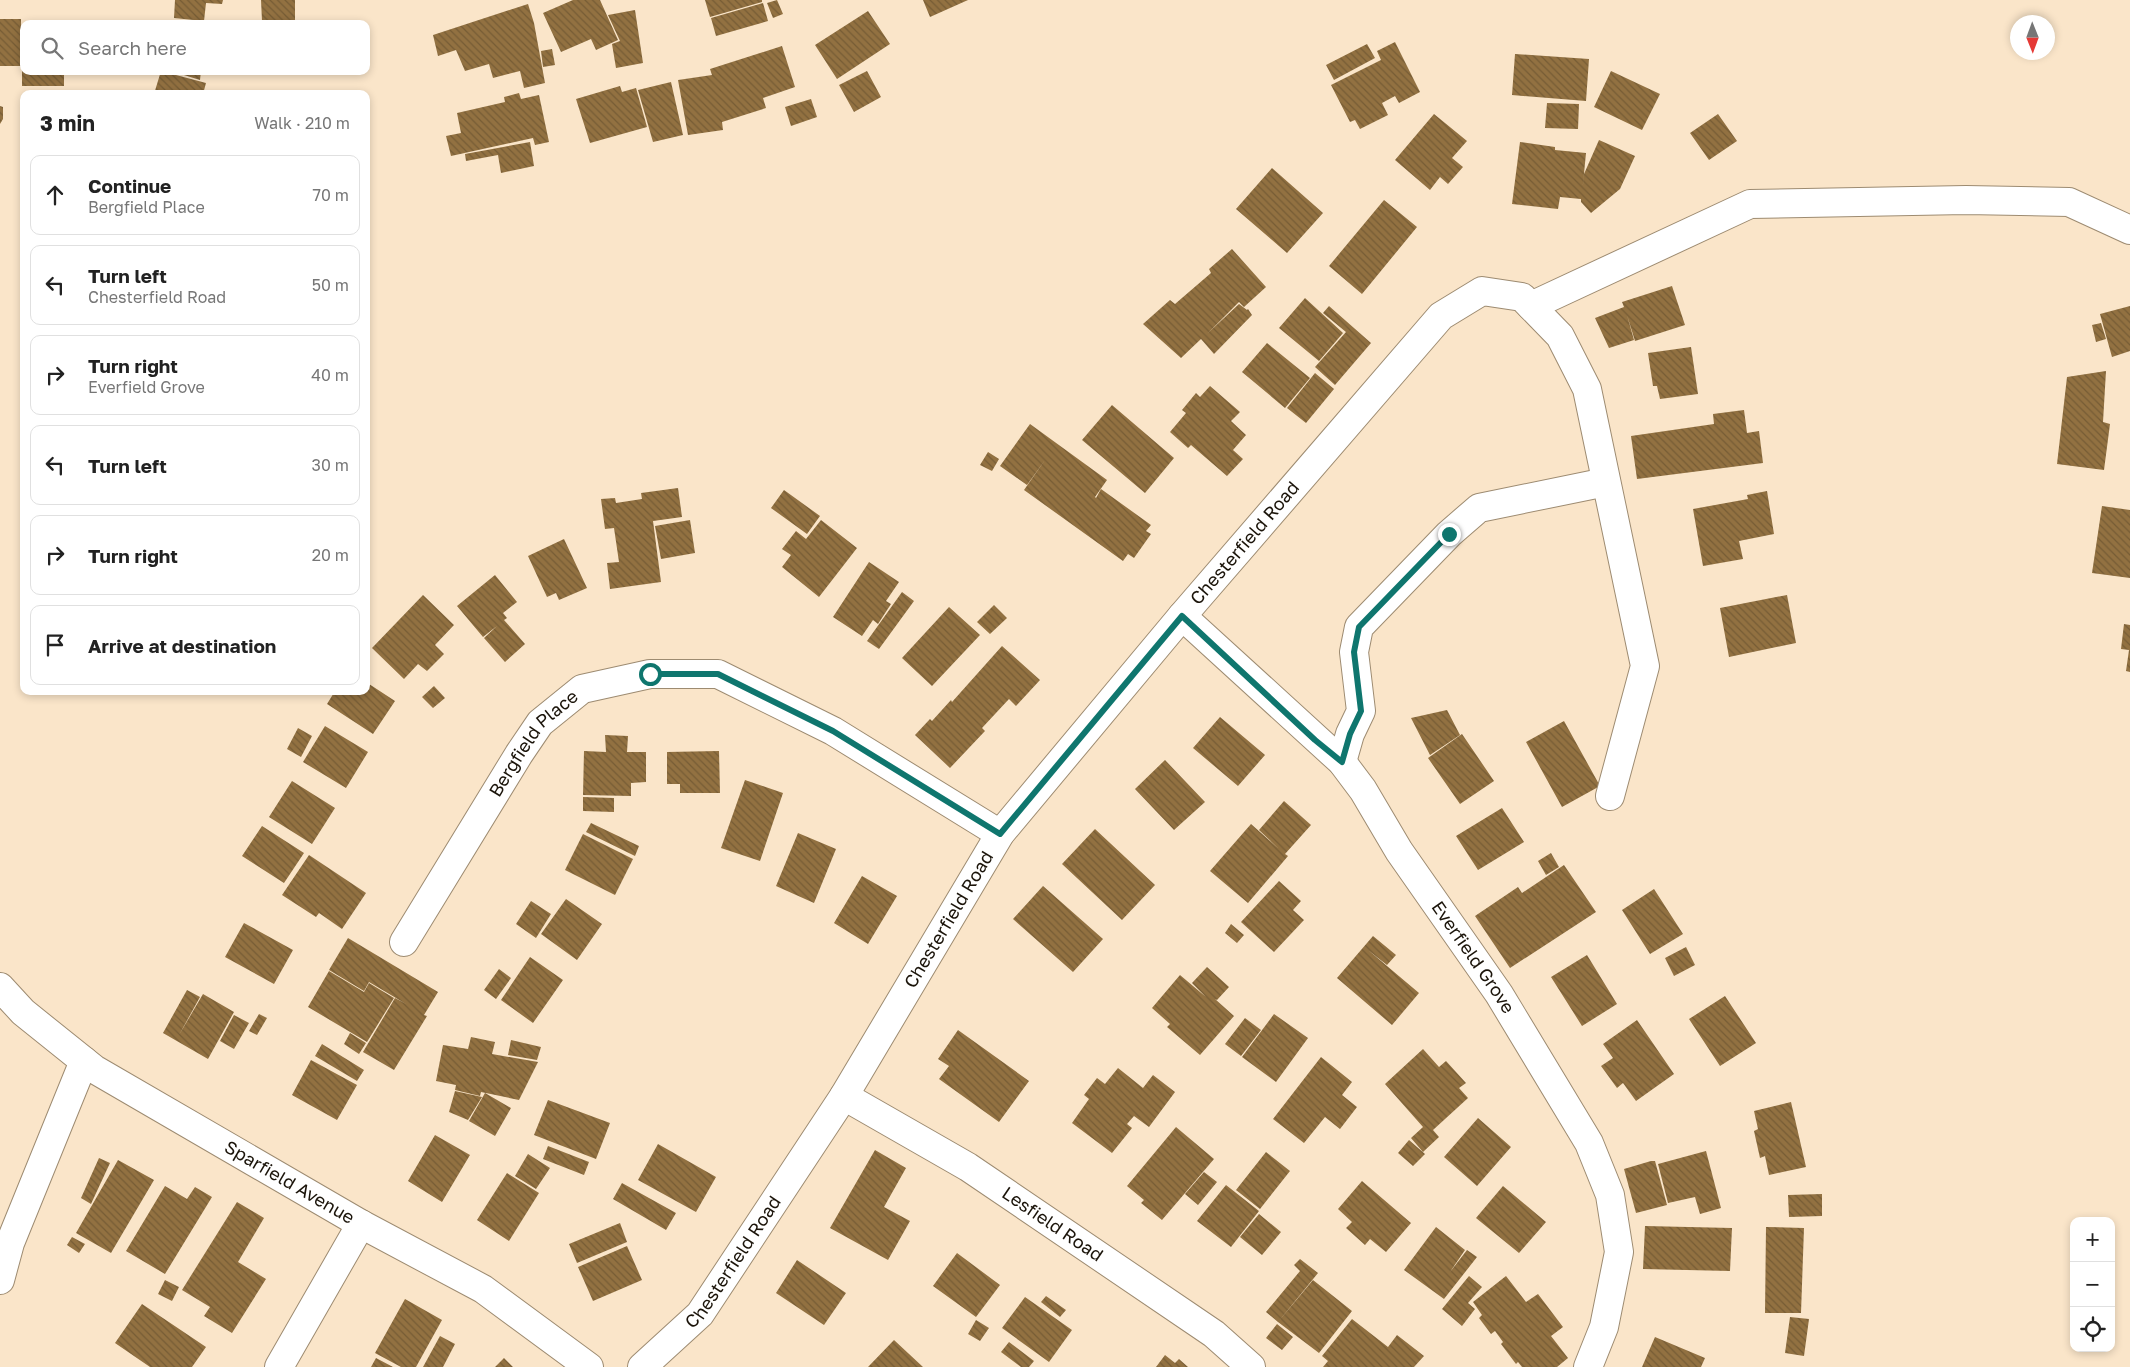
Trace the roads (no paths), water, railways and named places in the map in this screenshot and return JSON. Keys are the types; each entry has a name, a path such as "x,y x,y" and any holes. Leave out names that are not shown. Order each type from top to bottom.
{"street":[{"path":"1531,306 1750,204 1966,200 2069,202 2130,230"},
{"name":"Chesterfield Road","path":"642,1367 700,1314 844,1096 1000,834 1182,616 1441,316 1482,291 1522,297 1560,336 1587,389 1645,666 1610,796"},
{"path":"1342,762 1350,734 1361,711 1354,652 1359,627 1449,534 1479,508 1606,482"},
{"name":"Everfield Grove","path":"1182,616 1315,740 1342,762 1363,790 1400,851 1499,994 1589,1143 1610,1195 1619,1252 1604,1327 1588,1367"},
{"name":"Bergfield Place","path":"404,942 540,723 582,689 650,674 718,674 833,731 1000,834"},
{"name":"Sparfield Avenue","path":"0,987 23,1012 94,1069 361,1224 483,1289 589,1367"},
{"path":"0,1280 10,1243 84,1061"},
{"name":"Lesfield Road","path":"844,1096 968,1167 1214,1334 1251,1367"},
{"path":"279,1367 361,1224"}]}
